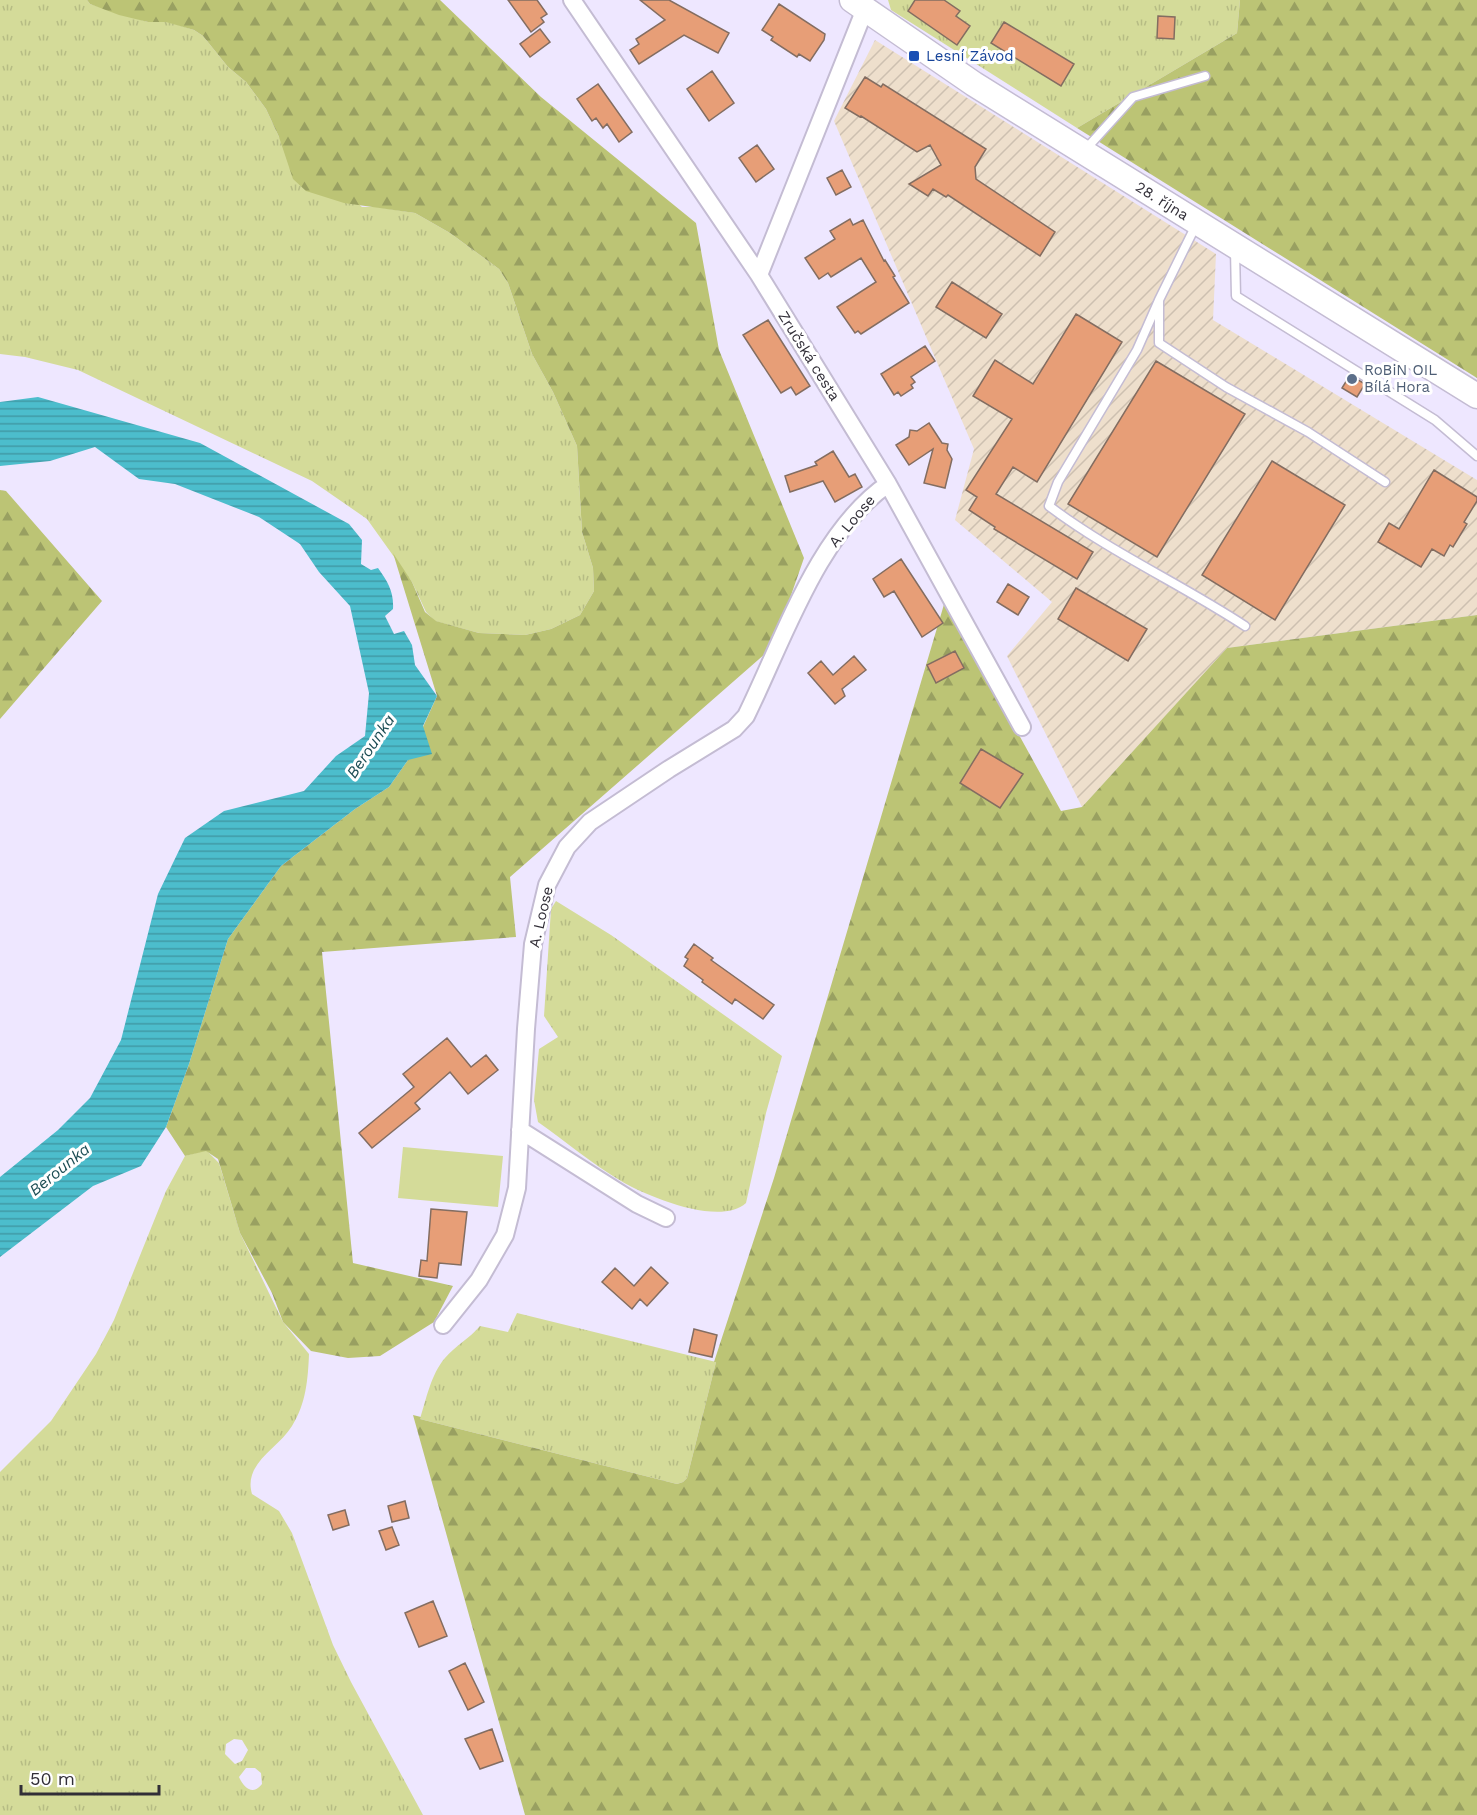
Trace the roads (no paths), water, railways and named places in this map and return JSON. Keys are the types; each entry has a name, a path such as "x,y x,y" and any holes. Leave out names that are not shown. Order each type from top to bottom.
{"main road":[{"name":"28. října","path":"858,4 974,84 1477,396"}],"street":[{"name":"Zručská cesta","path":"572,0 759,275 888,483 1022,727"},
{"path":"759,275 858,4"},
{"name":"A. Loose","path":"443,1324 479,1280 505,1234 517,1188 533,944 547,885 567,847 590,822 734,729 746,716 812,577 832,542 875,493 888,483"},
{"path":"520,1130 638,1204 666,1218"}],"lane":[{"path":"1083,152 1133,98 1206,75"},
{"path":"1197,223 1137,350 1058,482 1049,506 1080,529 1245,626"},
{"path":"1235,247 1236,296 1435,420 1477,456"},
{"path":"1159,300 1159,343 1226,387 1308,432 1385,482"}],"water":[{"name":"Berounka","path":"38,397 200,443 349,524 362,540 361,564 371,570 378,568 390,587 393,609 385,616 394,634 404,631 412,645 415,665 437,696 423,726 432,754 408,760 389,787 355,809 281,866 228,939 189,1064 166,1127 141,1166 93,1186 0,1257 0,1177 58,1130 90,1098 121,1040 158,894 185,838 224,811 304,791 336,756 365,736 369,693 350,606 319,572 300,544 259,517 175,484 139,479 95,447 50,461 0,466 0,402"}],"place":[{"name":"Lesní Závod","path":"914,56"},
{"name":"RoBiN OIL Bílá Hora","path":"1352,379"}]}
